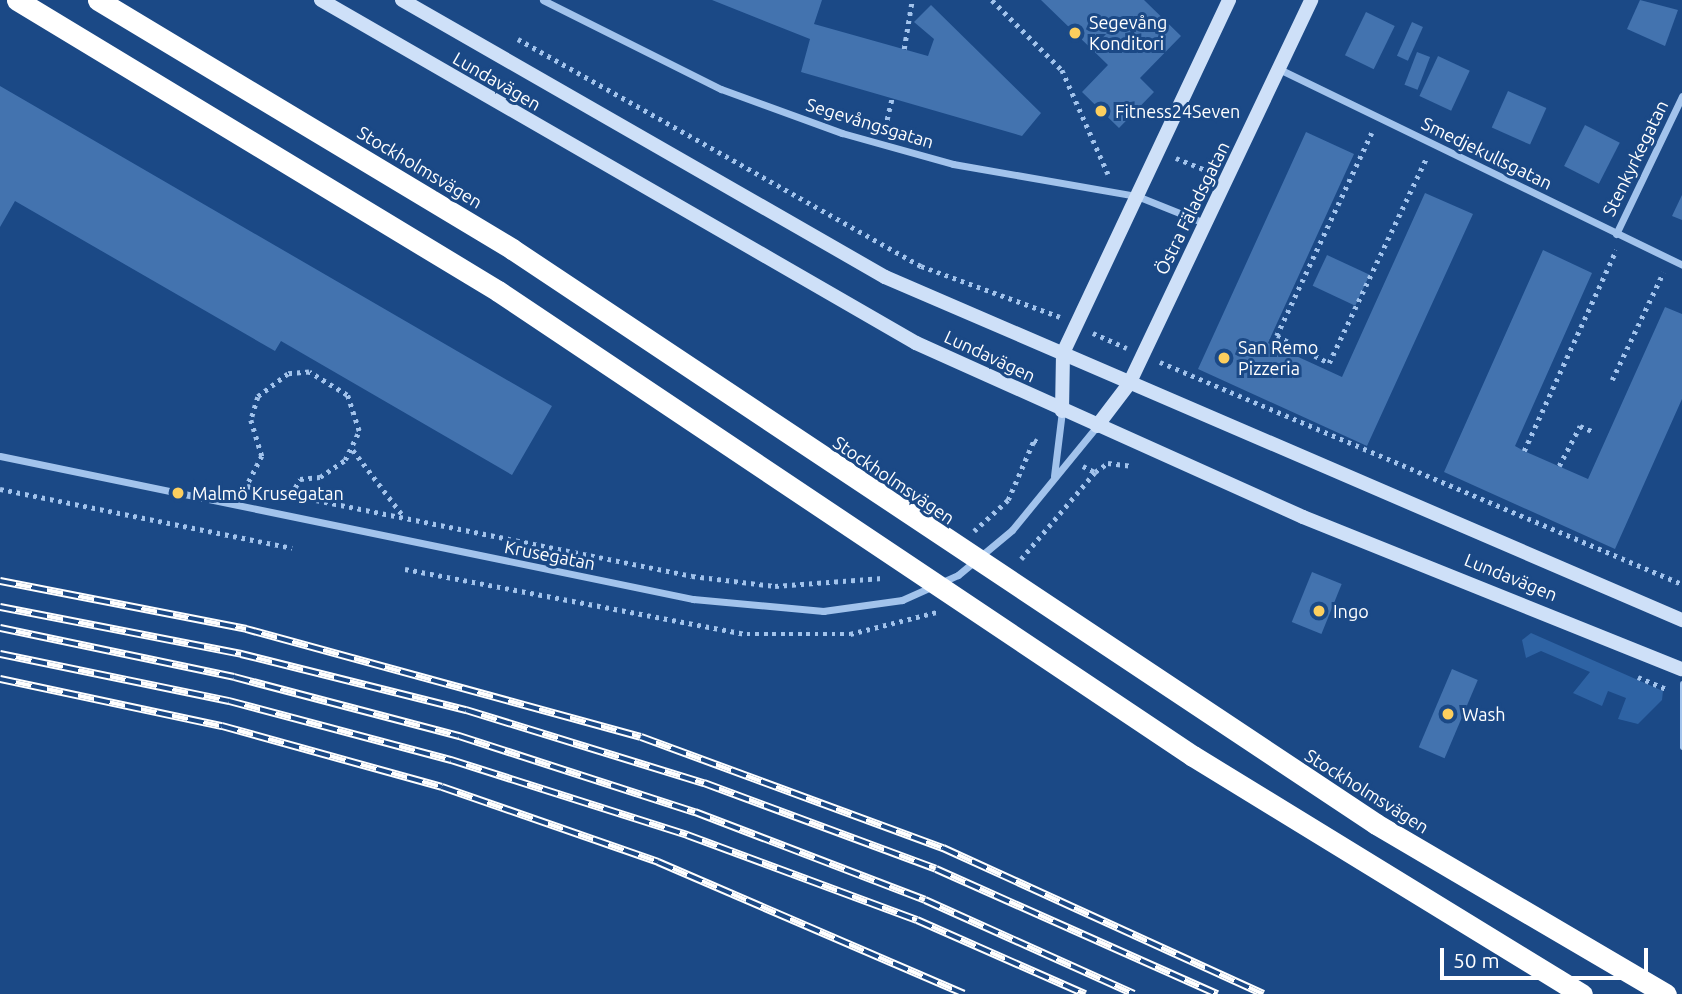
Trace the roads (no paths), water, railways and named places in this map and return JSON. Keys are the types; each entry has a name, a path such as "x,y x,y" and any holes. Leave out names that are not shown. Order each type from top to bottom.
{"highway":[{"path":"17,0 498,290 1193,756 1582,994"},
{"name":"Stockholmsvägen","path":"98,0 512,249 1376,824 1666,994"}],"main road":[{"name":"Lundavägen","path":"321,0 916,343 1097,426 1682,669"},
{"name":"Lundavägen","path":"401,0 885,277 1682,620"},
{"path":"1062,411 1063,353 1160,152 1229,0"},
{"name":"Östra Fäladsgatan","path":"1097,426 1129,384 1311,0"}],"street":[{"name":"Segevångsgatan","path":"542,0 722,89 881,145 953,164 1137,196 1205,223"},
{"name":"Smedjekullsgatan","path":"1279,69 1682,265"},
{"name":"Stenkyrkegatan","path":"1619,235 1682,96"},
{"name":"Krusegatan","path":"1054,477 1062,411"},
{"name":"Krusegatan","path":"0,456 693,599 809,610 880,605 958,575 1027,513 1097,426"}],"lane":[{"path":"1682,682 1682,747"}],"railway":[{"path":"0,581 246,629 641,737 943,848 1263,994"},
{"path":"0,607 241,654 466,710 704,783 936,869 1217,994"},
{"path":"0,628 234,677 459,736 695,812 925,900 1134,994"},
{"path":"0,654 229,701 451,760 687,835 917,920 1085,994"},
{"path":"0,679 222,726 442,787 658,862 964,994"}],"place":[{"name":"Segevång Konditori","path":"1075,33"},
{"name":"Fitness24Seven","path":"1101,111"},
{"name":"San Remo Pizzeria","path":"1224,358"},
{"name":"Malmö Krusegatan","path":"178,493"},
{"name":"Ingo","path":"1319,611"},
{"name":"Wash","path":"1448,714"}]}
